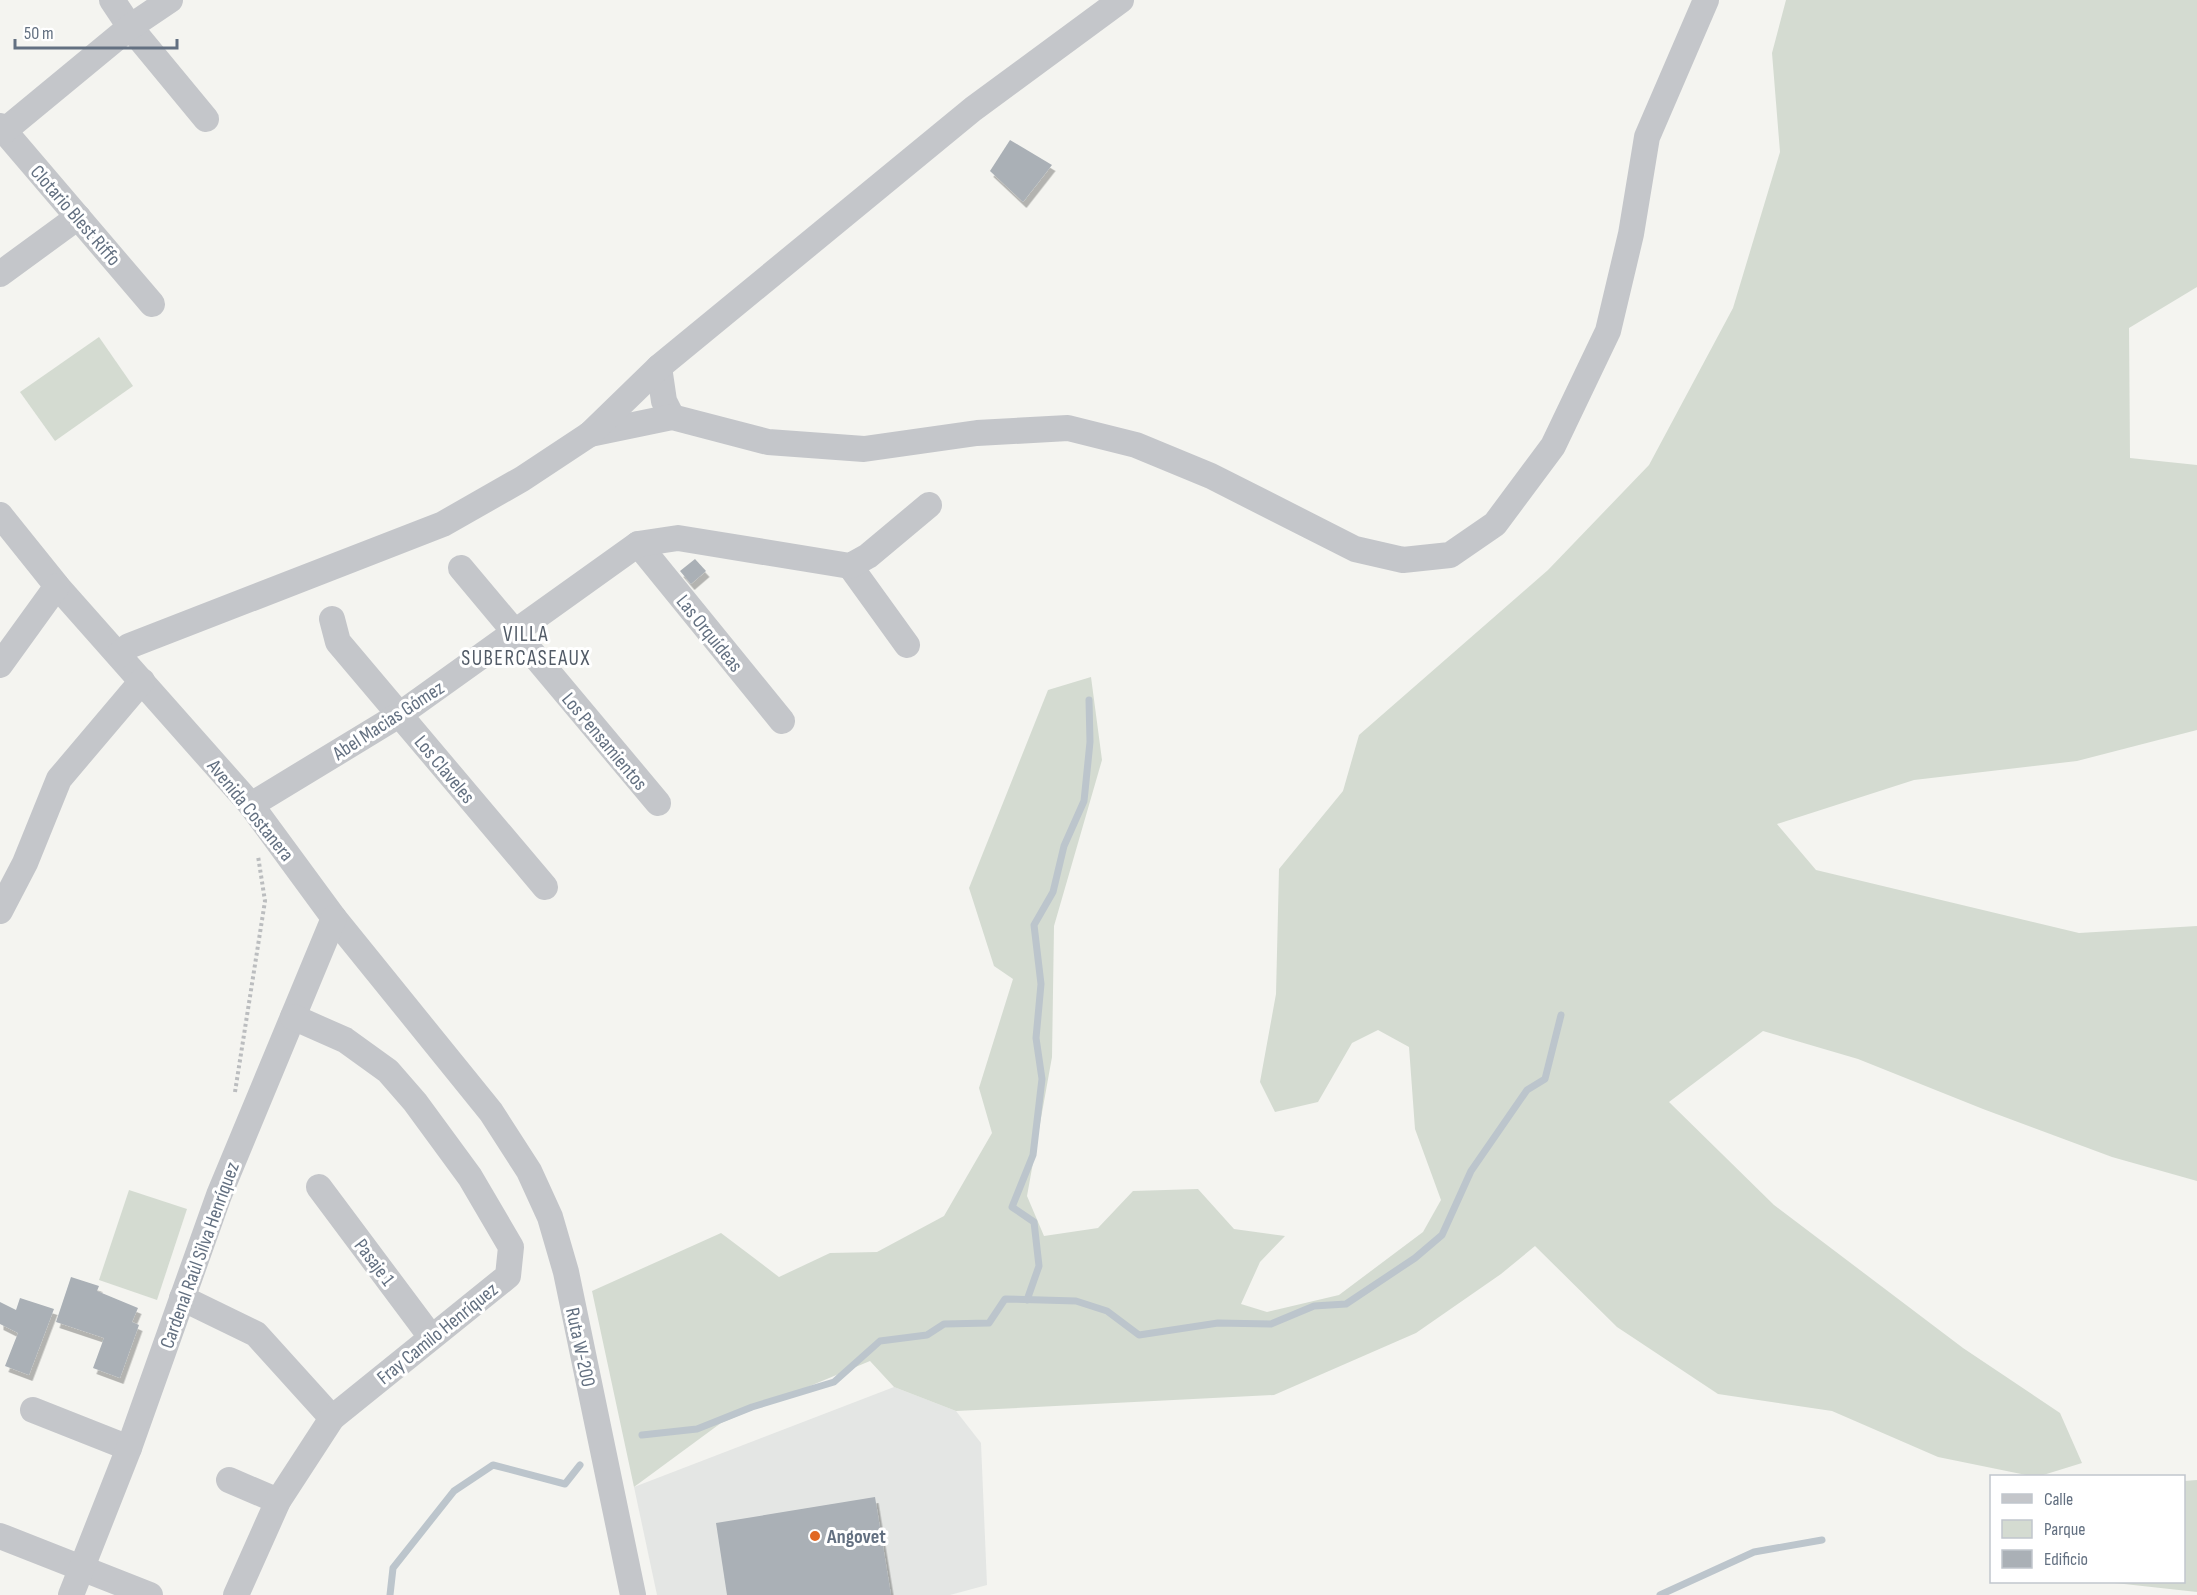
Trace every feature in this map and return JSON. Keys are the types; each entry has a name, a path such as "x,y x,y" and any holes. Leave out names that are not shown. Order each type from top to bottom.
{"street":[{"path":"112,0 130,27 206,119"},
{"path":"2,129 130,27 170,0"},
{"path":"119,655 129,646 443,524 522,479 590,434 659,367 973,109 1121,0"},
{"path":"590,434 672,417 768,442 864,449 977,433 1068,428 1136,445 1201,472 1355,549 1402,560 1450,555 1495,524 1553,446 1608,331 1631,234 1647,137 1706,0"},
{"name":"Clotario Blest Riffo","path":"2,129 152,304"},
{"path":"0,274 78,218"},
{"path":"659,367 664,401 672,417"},
{"path":"907,645 850,566 868,556 929,506"},
{"name":"Avenida Costanera","path":"0,515 57,586 251,805 333,918 491,1112"},
{"name":"Abel Macias Gómez","path":"251,805 399,715 638,544 678,538 850,566"},
{"name":"Las Orquídeas","path":"638,544 782,721"},
{"name":"Los Pensamientos","path":"461,568 658,803"},
{"path":"2,659 57,586"},
{"name":"Los Claveles","path":"332,619 338,642 545,887"},
{"path":"0,911 25,863 59,779 142,681"},
{"name":"Cardenal Raúl Silva Henríquez","path":"71,1595 129,1448 219,1196 333,918"},
{"name":"Fray Camilo Henríquez","path":"236,1595 278,1501 332,1418 508,1276 511,1247 470,1177 415,1102 388,1071 345,1040 293,1017"},
{"name":"Ruta W-200","path":"491,1112 529,1171 550,1216 566,1272 633,1595"},
{"name":"Pasaje 1","path":"320,1187 431,1337"},
{"path":"182,1298 256,1334 332,1418"},
{"path":"33,1410 129,1448"},
{"path":"229,1480 278,1501"},
{"path":"0,1536 81,1570 150,1595"}],"path":[{"path":"233,1101 265,901 257,848"}],"shaded area":[{"name":"Angovet","path":"894,1387 956,1411 981,1443 987,1585 950,1595 657,1595 634,1487"}],"green space":[{"path":"1786,0 2197,0 2197,287 2129,328 2130,458 2197,465 2197,730 2077,761 1914,780 1777,824 1816,870 2079,933 2197,926 2197,1181 2112,1157 1858,1059 1763,1031 1669,1102 1774,1205 1963,1348 2060,1413 2082,1463 2043,1475 2026,1475 1938,1457 1832,1411 1718,1394 1617,1327 1535,1246 1501,1274 1416,1333 1274,1395 956,1411 894,1387 870,1361 721,1423 634,1487 592,1291 721,1233 779,1277 830,1253 877,1252 944,1216 992,1133 979,1088 1013,979 994,966 969,888 1048,690 1091,677 1102,760 1054,926 1052,1057 1027,1196 1044,1236 1098,1228 1133,1191 1198,1189 1234,1229 1285,1236 1260,1262 1241,1304 1267,1312 1339,1295 1423,1232 1441,1200 1415,1129 1409,1047 1378,1030 1352,1043 1318,1102 1275,1112 1260,1082 1276,994 1279,869 1343,791 1359,735 1548,570 1649,465 1733,308 1780,152 1772,53"},
{"path":"99,337 133,386 55,441 20,392"},
{"path":"129,1190 187,1209 157,1300 99,1280"},
{"path":"2197,1480 2197,1592 2115,1583 2185,1583 2185,1481"}],"building":[{"path":"1010,140 1052,165 1023,202 990,171"},
{"path":"695,559 706,571 691,584 680,571"},
{"path":"71,1277 99,1286 97,1291 138,1308 132,1322 139,1325 120,1378 93,1368 104,1338 56,1322"},
{"path":"20,1298 54,1309 29,1375 5,1366 18,1333 0,1324 0,1302 16,1310"},
{"path":"875,1497 891,1595 727,1595 716,1523"}],"waterway":[{"path":"1027,1300 1039,1266 1034,1222 1012,1207 1033,1155 1042,1079 1036,1038 1041,984 1034,925 1053,892 1064,846 1084,801 1090,742 1089,700"},
{"path":"642,1435 697,1429 752,1407 834,1382 880,1341 927,1335 944,1324 989,1323 1005,1299 1076,1301 1107,1311 1139,1335 1218,1323 1271,1324 1314,1306 1346,1304 1415,1258 1442,1235 1471,1171 1527,1090 1545,1079 1561,1015"},
{"path":"390,1595 393,1568 454,1491 493,1465 565,1484 580,1465"},
{"path":"1660,1595 1754,1552 1822,1540"}],"place":[{"name":"Angovet","path":"815,1536"}],"district":[{"name":"VILLA SUBERCASEAUX","path":"526,646"}]}
